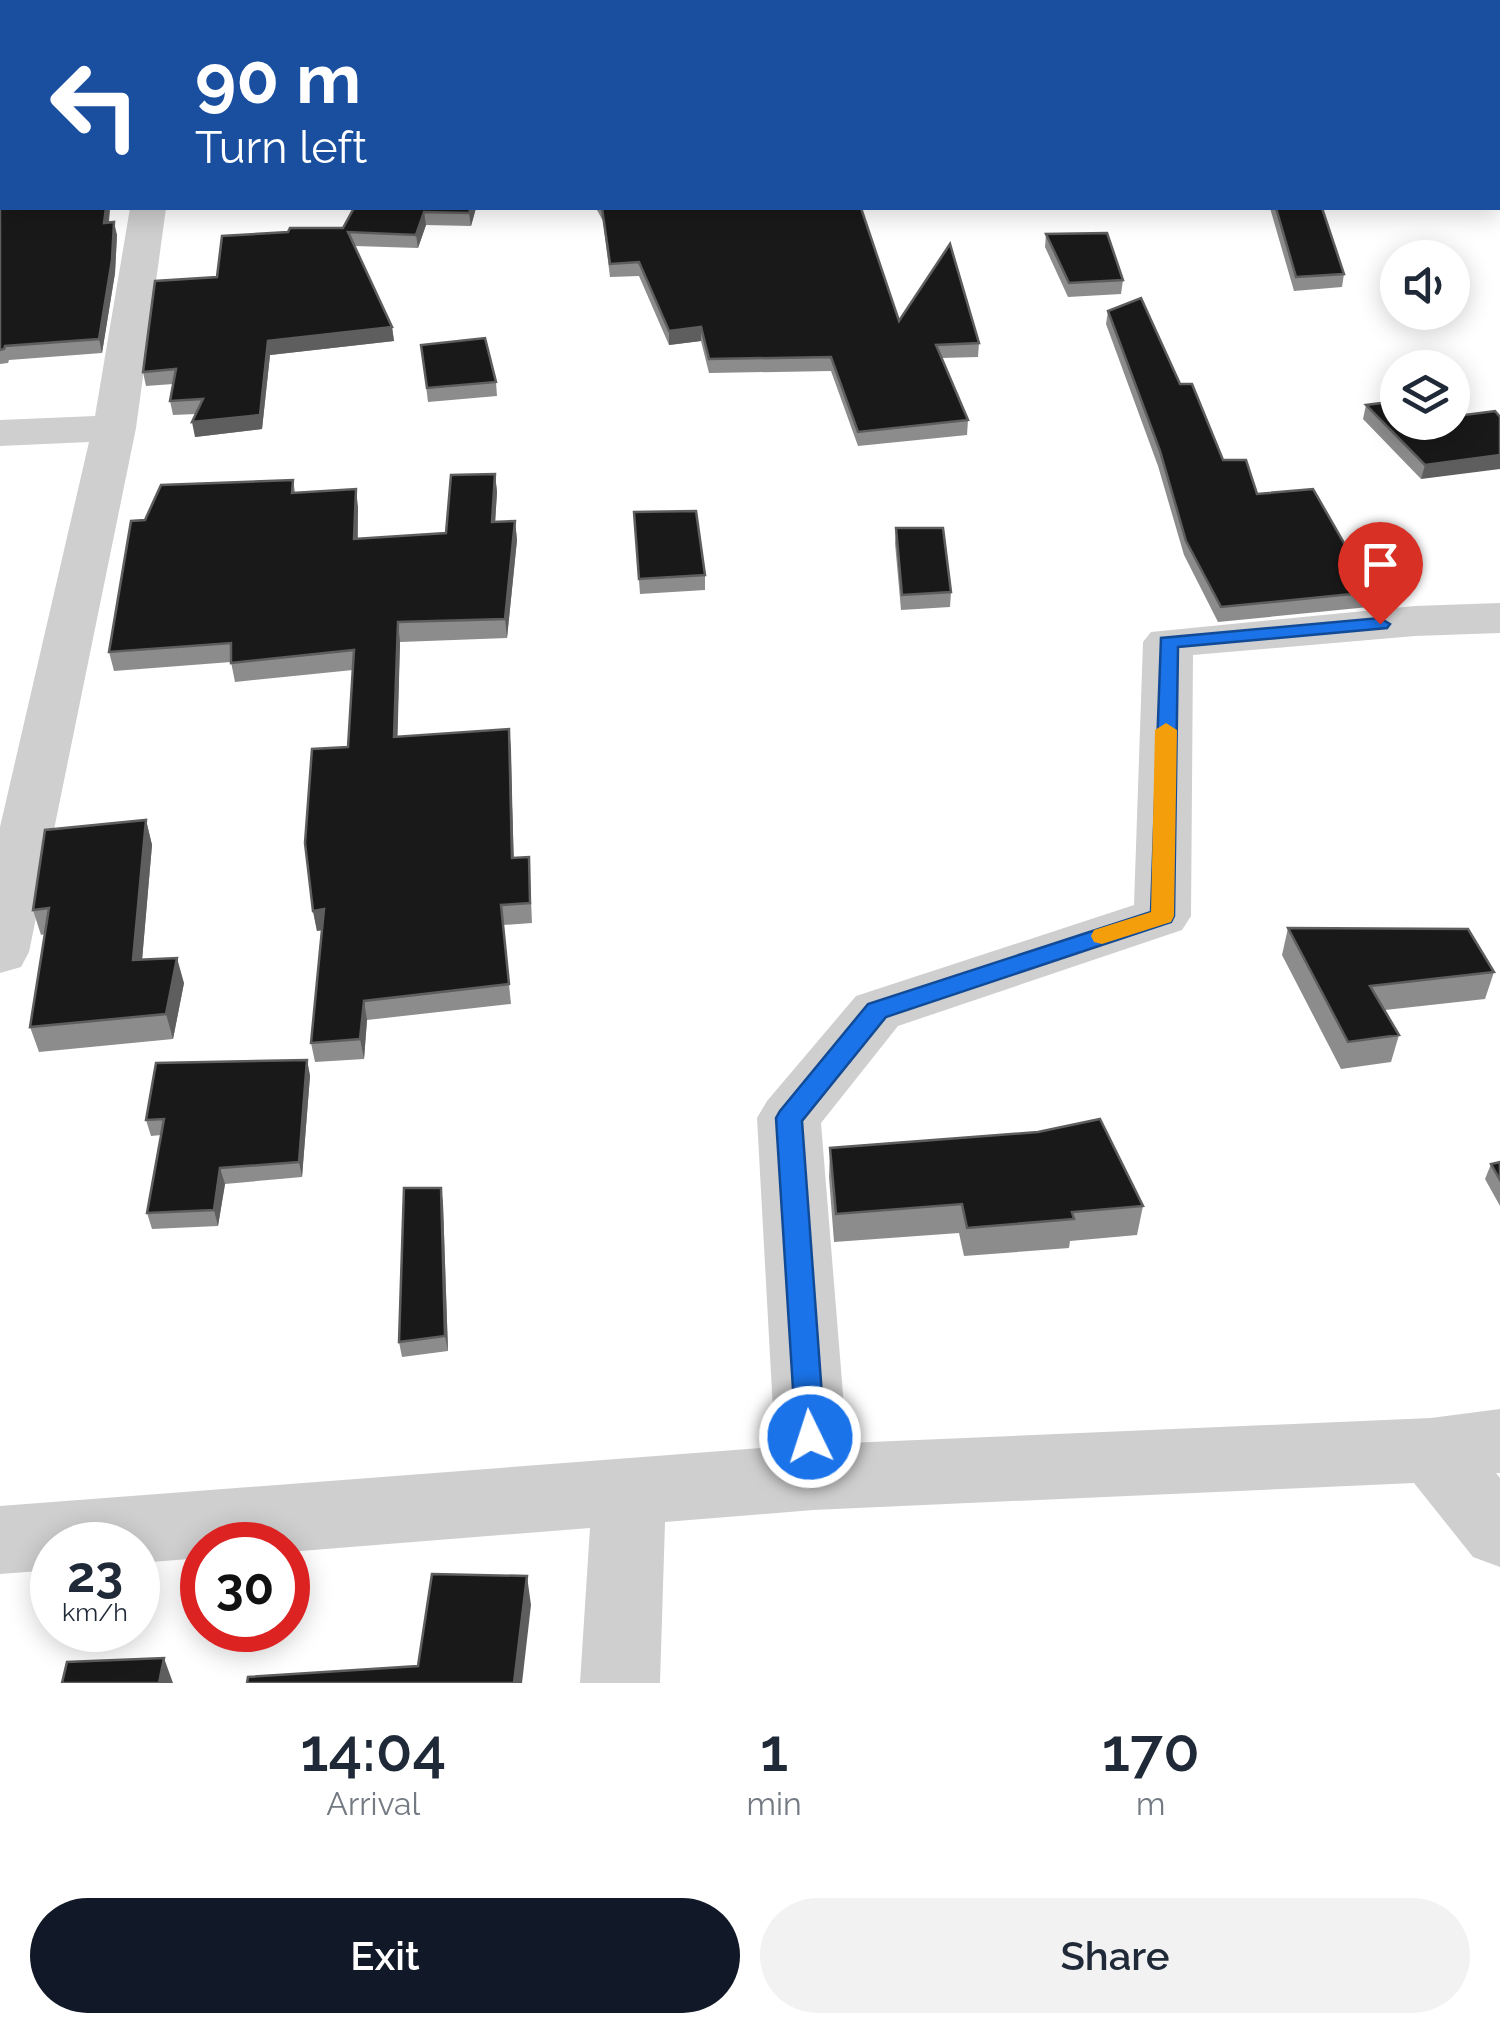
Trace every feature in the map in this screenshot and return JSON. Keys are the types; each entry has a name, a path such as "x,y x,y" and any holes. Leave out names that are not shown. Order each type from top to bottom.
{"street":[{"path":"0,952 114,428 142,224 147,210"},
{"path":"0,433 114,428"},
{"path":"813,1477 789,1118 877,1011 1162,916 1168,642 1415,621 1500,618"},
{"path":"0,1540 813,1477 1466,1445 1500,1533"},
{"path":"620,1683 629,1494"}],"building":[{"path":"0,210 106,210 104,223 114,222 99,339 5,346 0,350"},
{"path":"353,210 470,210 424,212 416,235 348,232 392,327 268,341 260,415 192,422 203,399 170,401 176,369 143,372 155,281 217,277 222,236 288,232 290,228 343,228"},
{"path":"602,210 862,210 899,321 950,244 979,343 936,345 968,420 858,432 831,357 709,359 701,327 669,331 639,262 610,264"},
{"path":"1277,210 1323,210 1344,274 1296,277"},
{"path":"1107,233 1123,280 1069,283 1046,234"},
{"path":"1141,298 1180,384 1192,384 1223,460 1246,460 1257,494 1313,489 1372,592 1221,607 1186,541 1160,451 1108,311"},
{"path":"485,338 496,382 427,388 421,345"},
{"path":"1380,403 1380,419 1366,405"},
{"path":"1495,411 1500,417 1500,455 1425,465 1400,440 1470,440 1470,414"},
{"path":"495,474 492,522 515,521 505,619 398,622 394,737 509,729 512,858 529,857 530,903 501,905 509,984 364,1001 360,1039 311,1043 324,909 313,911 305,843 312,749 348,747 354,650 231,663 231,643 109,652 131,521 145,520 161,485 293,480 292,493 356,489 354,539 446,533 451,475"},
{"path":"696,511 705,575 639,579 634,512"},
{"path":"896,528 943,528 951,592 902,595"},
{"path":"146,820 133,960 177,958 166,1014 30,1027 49,908 33,910 45,830"},
{"path":"1288,928 1468,929 1494,972 1370,986 1399,1035 1348,1042"},
{"path":"307,1060 299,1162 220,1168 214,1210 147,1213 164,1119 146,1120 156,1063"},
{"path":"1100,1119 1143,1206 1072,1212 1074,1219 967,1228 962,1204 836,1214 830,1148 1038,1132"},
{"path":"1500,1162 1500,1180 1491,1164"},
{"path":"404,1188 441,1188 445,1336 399,1342"},
{"path":"432,1574 527,1576 514,1683 247,1683 248,1677 418,1666"},
{"path":"164,1658 159,1683 62,1683 67,1662"}],"slow traffic":[{"path":"1102,936 1162,916 1166,730"}],"route":[{"path":"810,1437 789,1118 877,1011 1162,916 1168,642 1380,624"}]}
